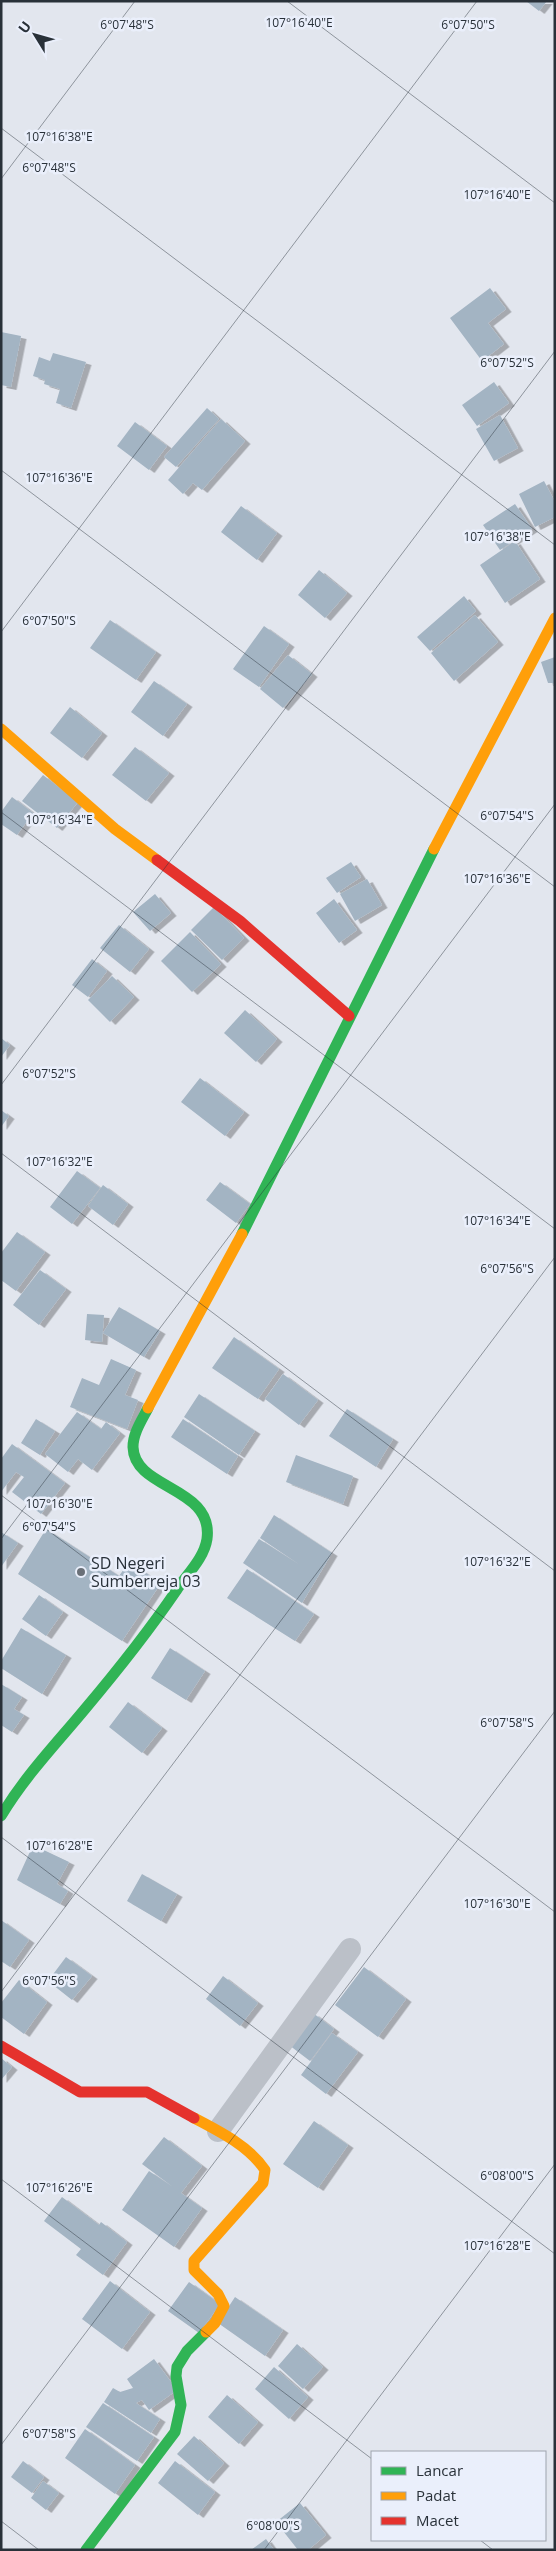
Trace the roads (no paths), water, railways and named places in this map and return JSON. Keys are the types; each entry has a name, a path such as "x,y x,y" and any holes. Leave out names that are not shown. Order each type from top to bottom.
{"street":[{"path":"1,1816 31,1771 150,1628 200,1556 208,1539 208,1525 203,1512 188,1497 156,1478 134,1454 134,1441 138,1427 226,1267 349,1016 468,780 555,618"},
{"path":"1,729 115,829 240,921 349,1016"},
{"path":"218,2131 350,1949"},
{"path":"1,2046 80,2092 147,2092 218,2131 257,2158 265,2170 263,2183 194,2261 194,2270 223,2300 223,2312 178,2365 176,2378 181,2402 180,2419 175,2432 86,2550"}],"place":[{"name":"SD Negeri Sumberreja 03","path":"81,1572"}]}
